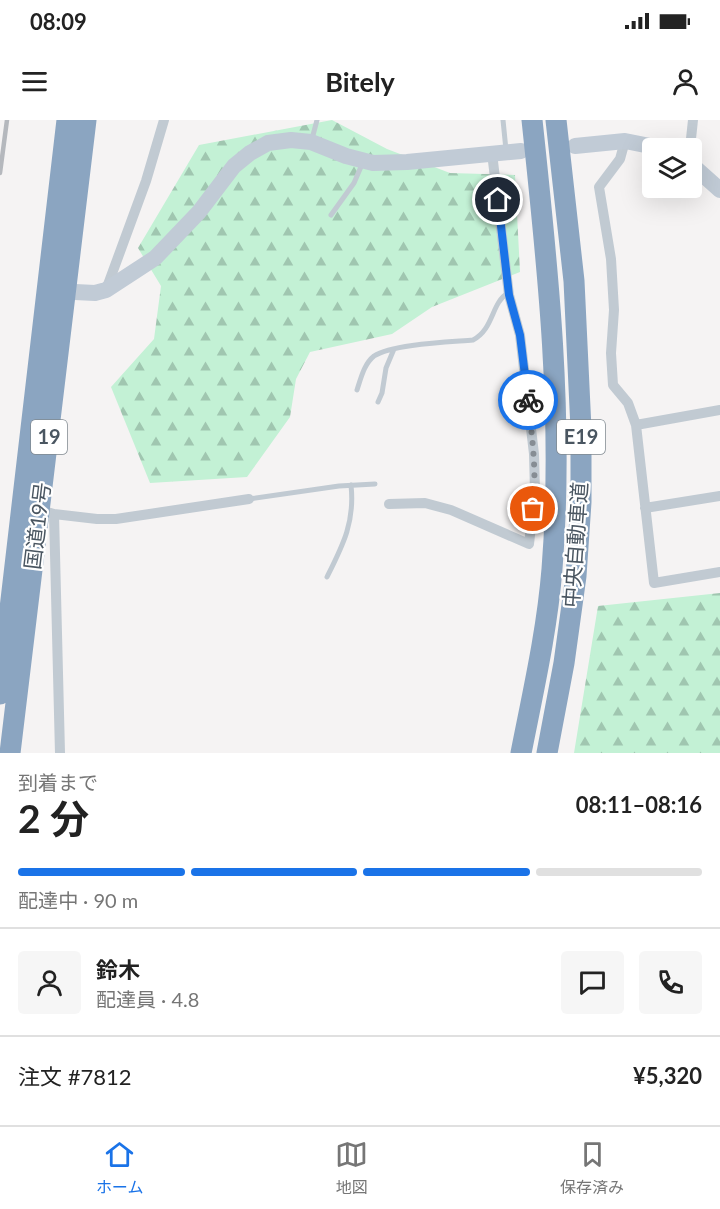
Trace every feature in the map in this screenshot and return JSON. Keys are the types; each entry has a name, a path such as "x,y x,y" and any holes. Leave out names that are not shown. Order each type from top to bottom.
{"highway":[{"name":"国道19号","path":"10,753 39,510 57,291 67,120"},
{"name":"国道19号","path":"57,291 86,120"},
{"name":"中央自動車道","path":"521,753 540,658 552,570 556,488 556,406 549,299 532,120"},
{"name":"中央自動車道","path":"547,753 564,663 576,576 581,502 582,429 574,280 556,120"},
{"name":"国道19号","path":"0,694 39,510"}],"street":[{"path":"106,290 146,182 164,120"},
{"path":"691,138 693,120"},
{"path":"57,291 95,293 106,290 155,258 199,212 234,166 250,153 268,143 291,140 311,142 373,163 407,162 506,152 509,292 520,335 534,454 535,492 529,544 451,510 425,503 389,504"},
{"path":"575,146 625,141 642,144"},
{"path":"625,141 620,159 599,187 611,259 614,310 611,353 613,385 628,403 636,425 654,583 720,572"},
{"path":"702,174 720,190"},
{"path":"636,425 720,411"},
{"path":"645,508 720,496"},
{"path":"60,753 39,510 97,519 116,519 249,499"}],"lane":[{"path":"311,142 317,120"},
{"path":"503,120 506,152"},
{"path":"331,215 354,183 364,160"},
{"path":"357,390 362,374 373,357 394,349 473,340 479,337 493,318 502,297 509,292"},
{"path":"378,402 382,393 386,368 394,349"},
{"path":"249,499 351,485 375,484"},
{"path":"327,578 350,525 353,504 351,485"}],"green space":[{"path":"332,120 387,149 450,173 515,175 520,272 432,307 392,334 310,352 296,379 290,417 247,477 150,483 111,387 154,339 161,286 138,248 199,145"},
{"path":"720,593 720,753 574,753 598,606"}],"railway":[{"path":"0,173 7,120"}],"way so far":[{"path":"528,400 534,454 533,509"}],"route":[{"path":"498,200 509,295 520,335 528,400"}]}
